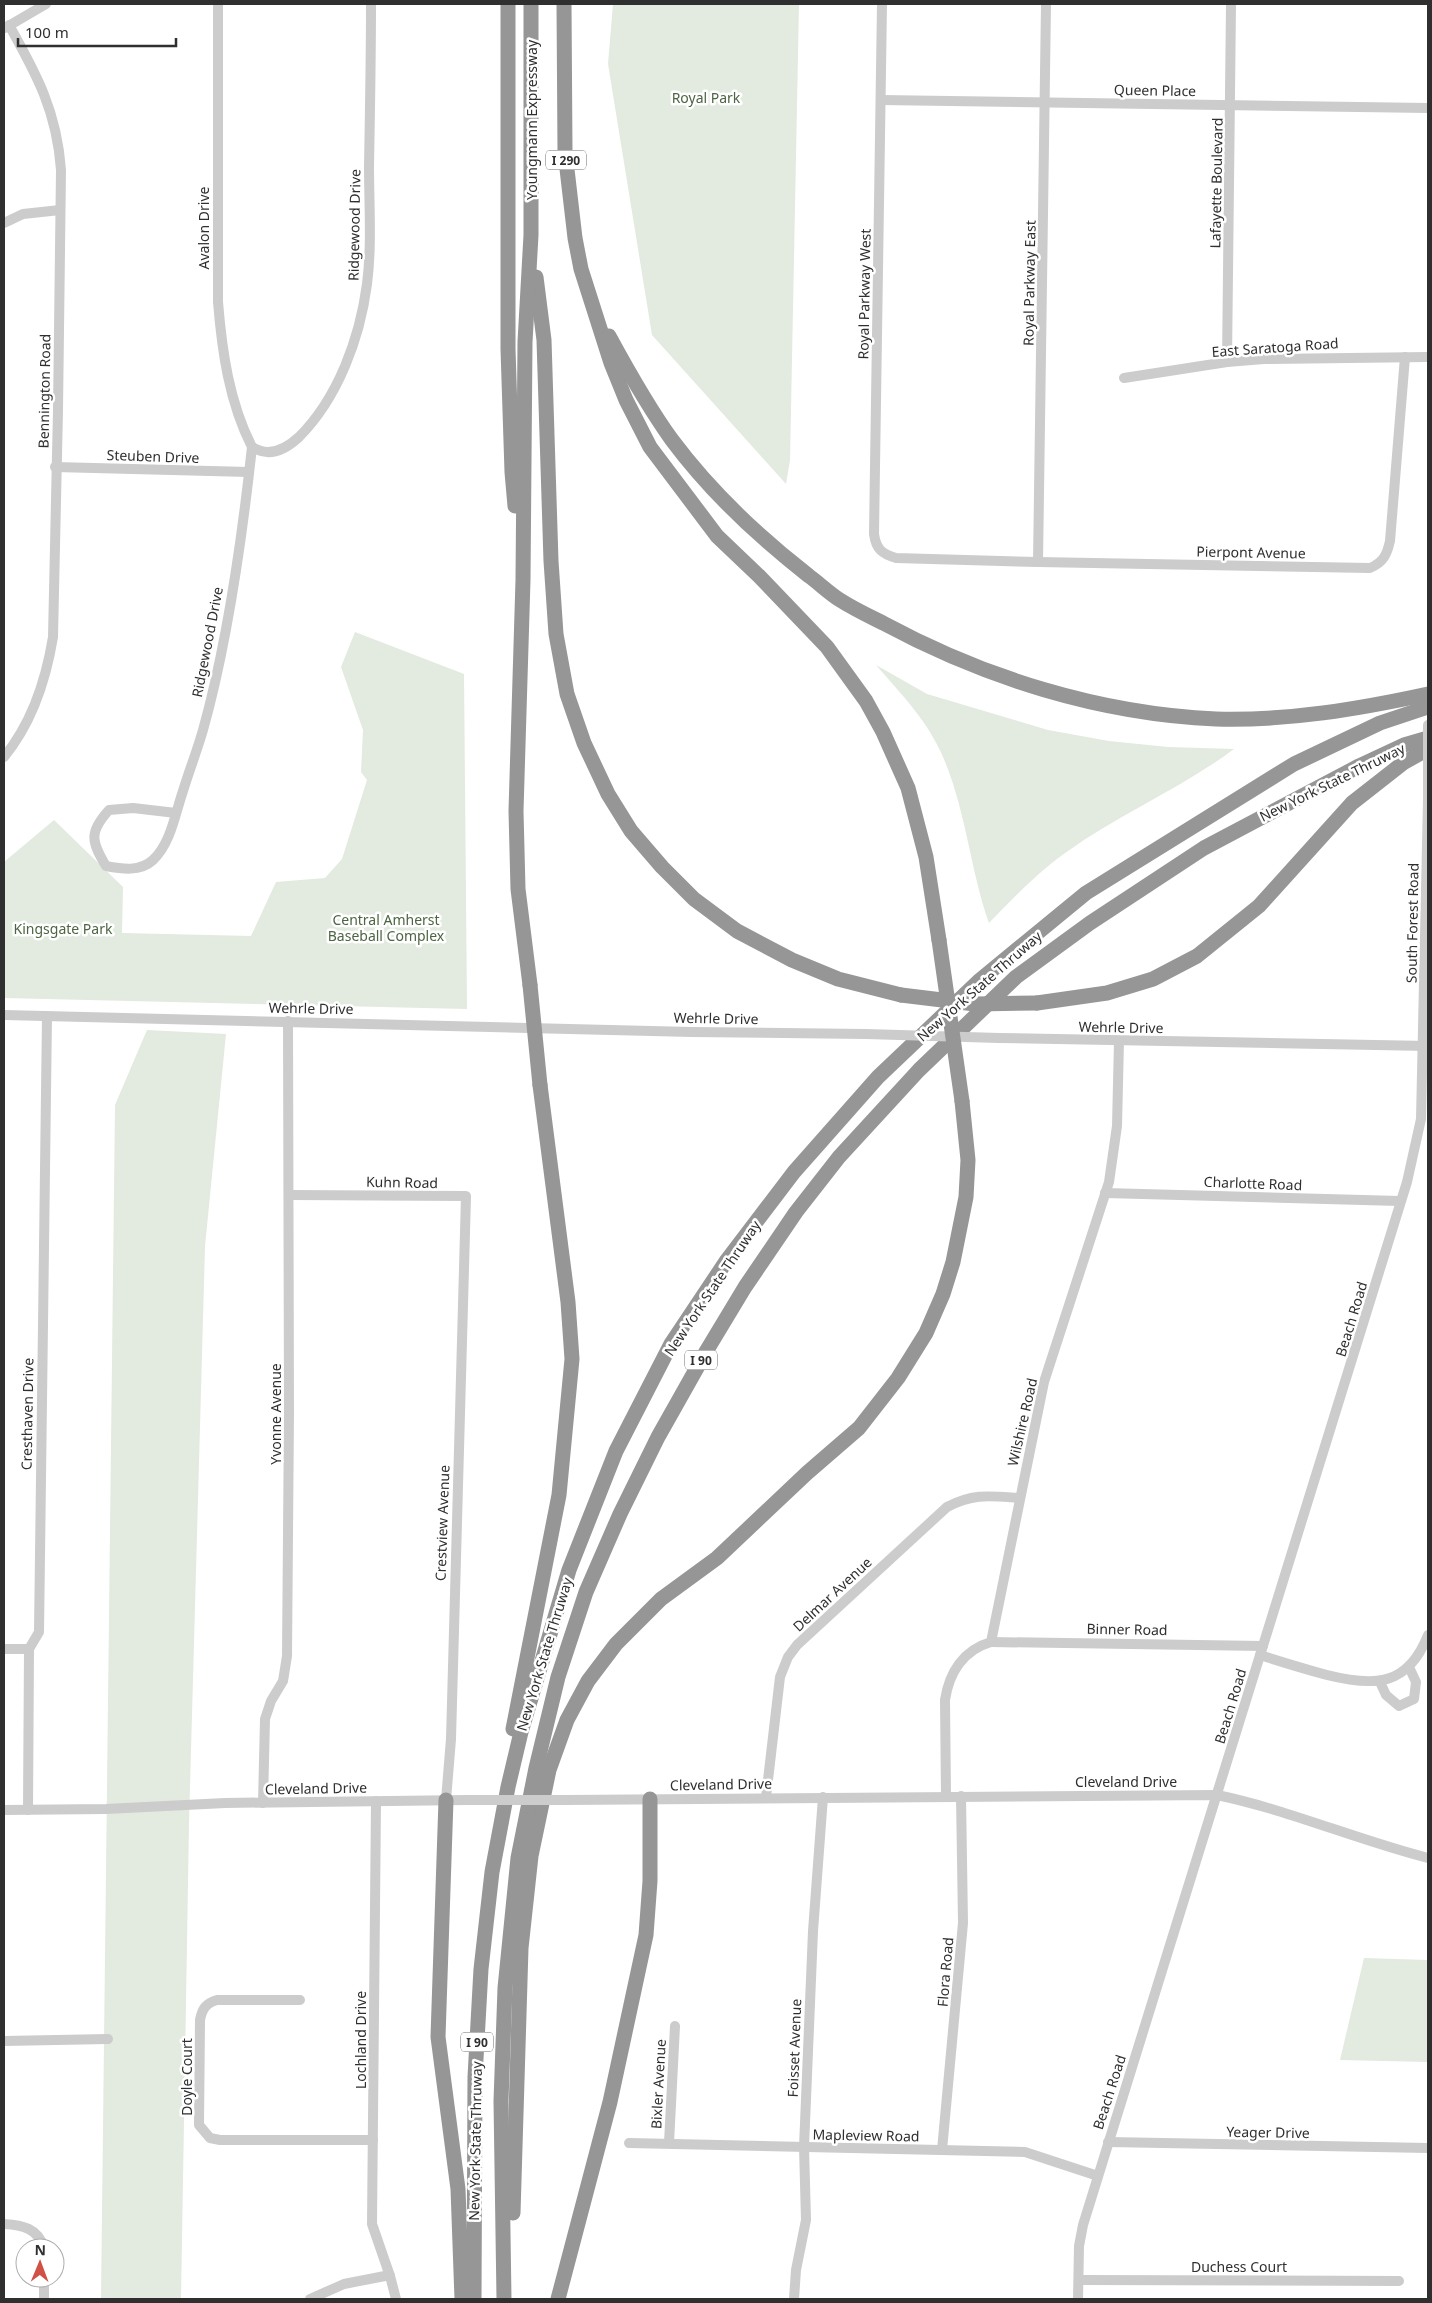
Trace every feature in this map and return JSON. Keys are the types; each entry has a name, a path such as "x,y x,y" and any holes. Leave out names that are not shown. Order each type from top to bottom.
{"highway":[{"path":"508,4 509,408 512,472 523,580"},
{"name":"Youngmann Expressway","path":"531,4 531,235"},
{"name":"I 290","path":"565,7 567,177 581,269 592,304"},
{"path":"508,1787 514,1725 559,1495 572,1359 568,1302 540,1085 518,889 516,811 523,580 525,342 531,235"},
{"path":"531,235 544,340 551,561 556,634 567,694 584,743 608,794 631,831 694,899 737,932 792,960 838,979 901,996 975,1004 1037,1003 1107,993 1153,979 1197,956 1259,906 1352,802 1403,763 1428,749"},
{"path":"592,304 637,386 672,440 718,494 783,556 840,600 907,636 966,664 1026,685 1088,701 1159,714 1217,719 1319,714 1378,705 1428,694"},
{"path":"506,2299 512,2228 521,1948 531,1856 549,1770 567,1720 588,1682 616,1644 661,1599 717,1558 807,1473 859,1428 898,1378 926,1333 943,1294 953,1262 966,1197 968,1160 962,1101 926,857 908,788 883,732 866,701 827,648 759,576 717,536 650,447 622,391 592,304"},
{"name":"New York State Thruway","path":"474,2299 476,2077 481,1969 492,1872 508,1787 521,1732 570,1570 616,1451 671,1344 727,1260 794,1172 884,1070 980,980 1086,893 1294,764 1380,723 1428,707"},
{"name":"New York State Thruway","path":"506,2299 501,2101 505,1988 518,1858 536,1768 558,1677 586,1592 620,1514 658,1437 707,1350 745,1287 796,1212 839,1157 919,1070 1016,977 1090,923 1204,848 1359,766 1404,745 1428,738"},
{"path":"558,2299 610,2102 637,1984 646,1935 650,1881 650,1799"},
{"path":"446,1800 438,2037 458,2189 462,2299"}],"street":[{"path":"6,27 46,4"},
{"name":"Avalon Drive","path":"218,4 218,302 223,350 233,396 241,426 252,447"},
{"name":"Ridgewood Drive","path":"176,813 133,808 110,810 96,824 94,847 106,866 130,870 152,861 166,842 176,813 202,730 213,687 233,582 252,447 260,452 274,452 284,449 304,432 319,412 345,366 361,318 368,266 371,4"},
{"name":"Royal Parkway West","path":"882,4 874,534 875,543 886,555 910,558"},
{"name":"Royal Parkway East","path":"1038,562 1046,4"},
{"name":"Lafayette Boulevard","path":"1227,362 1231,4"},
{"name":"Bennington Road","path":"4,757 21,732 33,709 49,662 53,629 61,170 55,124 50,105 6,27"},
{"name":"Queen Place","path":"881,100 1428,108"},
{"path":"4,223 23,214 60,210"},
{"name":"East Saratoga Road","path":"1124,378 1227,362 1336,356 1428,357"},
{"name":"Pierpont Avenue","path":"910,558 1357,568 1370,568 1380,564 1387,554 1390,540 1405,356"},
{"name":"Steuben Drive","path":"55,467 249,472"},
{"name":"South Forest Road","path":"1421,1122 1426,1046 1428,725"},
{"name":"Wehrle Drive","path":"4,1016 1426,1046"},
{"name":"Cresthaven Drive","path":"28,1810 29,1649 39,1632 46,1016"},
{"name":"Yvonne Avenue","path":"263,1802 265,1719 271,1701 283,1681 287,1656 288,1021"},
{"name":"Wilshire Road","path":"991,1642 1044,1382 1109,1182 1117,1126 1119,1040"},
{"name":"Beach Road","path":"1078,2299 1081,2234 1108,2142 1377,1282 1407,1182 1421,1122"},
{"name":"Charlotte Road","path":"1105,1193 1400,1201"},
{"name":"Kuhn Road","path":"289,1194 466,1196 464,1246"},
{"name":"Crestview Avenue","path":"446,1800 451,1738 464,1246"},
{"name":"Delmar Avenue","path":"766,1797 780,1677 788,1657 797,1645 947,1507 960,1501 983,1495 1019,1498"},
{"path":"1409,1667 1416,1682 1414,1699 1399,1706 1386,1695 1380,1682 1394,1678 1409,1667 1423,1648 1428,1635"},
{"path":"946,1796 945,1700 947,1687 952,1673 971,1650 991,1642"},
{"name":"Binner Road","path":"991,1642 1262,1650 1353,1682 1380,1682"},
{"path":"4,1649 29,1649"},
{"name":"Cleveland Drive","path":"4,1810 263,1802 1217,1794 1259,1804 1387,1847 1428,1858"},
{"name":"Flora Road","path":"942,2150 963,1923 961,1796"},
{"name":"Foisset Avenue","path":"794,2299 796,2270 806,2220 804,2147 813,1931 823,1797"},
{"name":"Lochland Drive","path":"376,1801 372,2224 396,2299"},
{"name":"Doyle Court","path":"300,2000 217,2000 210,2002 203,2009 200,2020 199,2125 210,2138 220,2140 374,2140"},
{"name":"Bixler Avenue","path":"669,2143 675,2026"},
{"path":"4,2041 108,2039"},
{"name":"Yeager Drive","path":"1108,2142 1428,2148"},
{"name":"Mapleview Road","path":"629,2143 1025,2152 1098,2176"},
{"path":"4,2224 20,2224 29,2228 39,2238"},
{"path":"310,2299 344,2284 388,2276"},
{"name":"Duchess Court","path":"1079,2280 1163,2281 1214,2278 1399,2281"}],"green space":[{"name":"Royal Park","path":"613,4 799,4 790,460 786,484 652,335 608,64"},
{"name":"Central Amherst Baseball Complex","path":"355,632 464,674 467,1009 4,998 4,862 54,820 123,887 122,933 251,936 276,882 325,878 342,859 367,780 361,772 363,730 341,667"},
{"path":"876,665 927,694 1048,730 1109,741 1168,747 1234,749 1194,776 1088,837 1068,851 1036,876 989,923 977,882 963,819 943,757 922,720"},
{"path":"147,1030 226,1034 205,1246 189,1823 181,2299 101,2299 115,1105"},
{"path":"1364,1958 1428,1960 1428,2062 1340,2060"}],"park label":[{"name":"Kingsgate Park","path":"63,928"}]}
